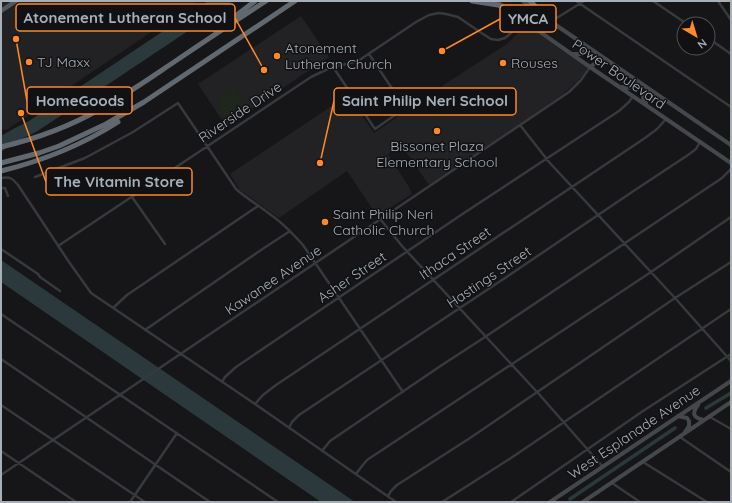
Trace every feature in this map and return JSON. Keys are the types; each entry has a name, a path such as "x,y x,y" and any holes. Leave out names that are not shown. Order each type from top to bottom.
{"highway":[{"path":"174,62 255,1"},
{"path":"1,148 45,134 92,114 129,92 266,1"},
{"path":"1,163 59,146 125,114 295,1"},
{"path":"472,1 498,5 506,8"},
{"path":"530,1 552,22"},
{"path":"2,171 30,163 78,144 108,128 144,102"}],"main road":[{"path":"1,11 16,1"},
{"name":"Power Boulevard","path":"496,1 731,163"},
{"name":"Power Boulevard","path":"523,1 635,80 730,143"},
{"path":"521,19 526,14 531,13 543,20 552,22"},
{"path":"531,26 531,19 538,17"},
{"path":"570,53 582,54 585,50 585,45"},
{"path":"590,67 601,60 607,60"},
{"path":"619,87 631,88 634,85 635,80"},
{"path":"648,107 643,100 645,93 649,92 655,96 660,96"},
{"path":"725,159 731,160"},
{"name":"West Esplanade Avenue","path":"550,502 731,380"},
{"path":"702,400 694,410 694,414 695,417 705,420"},
{"name":"West Esplanade Avenue","path":"583,502 731,402"},
{"path":"678,416 687,418 689,421 689,426 681,436"},
{"path":"558,502 558,499 562,494"}],"street":[{"path":"576,1 731,107"},
{"path":"552,22 584,1"},
{"path":"653,1 676,17"},
{"path":"718,1 731,20"},
{"name":"Riverside Drive","path":"58,246 311,77 321,71 358,61 429,15 439,13 458,17 491,39 498,40 505,38 511,33 521,19"},
{"path":"716,44 731,54"},
{"path":"334,67 375,129 405,108 369,54"},
{"name":"Kawanee Avenue","path":"1,475 520,126 569,92 581,80 590,67"},
{"name":"Asher Street","path":"222,382 225,377 236,367 618,111 629,102 633,96"},
{"path":"35,177 85,158 133,132 178,103 236,189 272,215 303,245 403,392"},
{"name":"Ithaca Street","path":"255,404 263,395 276,386 645,138 657,129 666,119"},
{"path":"520,126 572,187 731,361"},
{"name":"Hastings Street","path":"289,428 292,422 299,415 688,155 696,149 700,142"},
{"path":"322,451 330,441 722,178 731,169"},
{"path":"1,178 6,177 13,180 18,185 58,246 91,292 396,502"},
{"path":"1,188 5,188 8,196"},
{"path":"132,197 165,244"},
{"path":"113,308 127,295 258,206"},
{"path":"356,474 367,460 512,365 731,217"},
{"path":"381,220 433,280 564,422 602,467"},
{"path":"145,330 290,231"},
{"path":"1,249 60,291"},
{"path":"388,496 397,486 538,393 675,298 731,262"},
{"path":"442,502 564,422 731,308"},
{"path":"1,314 278,502"},
{"path":"511,502 643,411 731,354"},
{"path":"1,360 210,502"},
{"path":"1,405 145,502"},
{"path":"710,416 731,429"},
{"path":"130,502 177,433"},
{"path":"681,436 731,472"},
{"path":"1,451 76,502"},
{"path":"642,462 707,502"},
{"path":"611,483 640,502"},
{"path":"268,502 271,498"}],"shaded area":[{"path":"1,1 197,1 8,129 1,130"},
{"path":"208,1 233,1 36,132 13,143 1,152 1,136 29,121"},
{"path":"301,16 329,57 226,126 198,84"},
{"path":"525,23 588,67 581,77 562,95 429,185 401,145 388,154 412,194 377,216 347,171 279,218 240,190 230,174 348,95 374,133 448,82 507,44"},
{"path":"233,86 246,104 225,119 217,103 220,96"},
{"path":"1,260 355,502 321,502 1,282"}],"waterway":[{"path":"706,408 731,393"},
{"path":"570,499 675,428"}],"place":[{"name":"HomeGoods","path":"16,39"},
{"name":"YMCA","path":"442,51"},
{"name":"Atonement Lutheran Church","path":"277,56"},
{"name":"TJ Maxx","path":"29,62"},
{"name":"Rouses","path":"503,63"},
{"name":"Atonement Lutheran School","path":"264,70"},
{"name":"The Vitamin Store","path":"21,113"},
{"name":"Bissonet Plaza Elementary School","path":"437,131"},
{"name":"Saint Philip Neri School","path":"320,163"},
{"name":"Saint Philip Neri Catholic Church","path":"325,222"}]}
